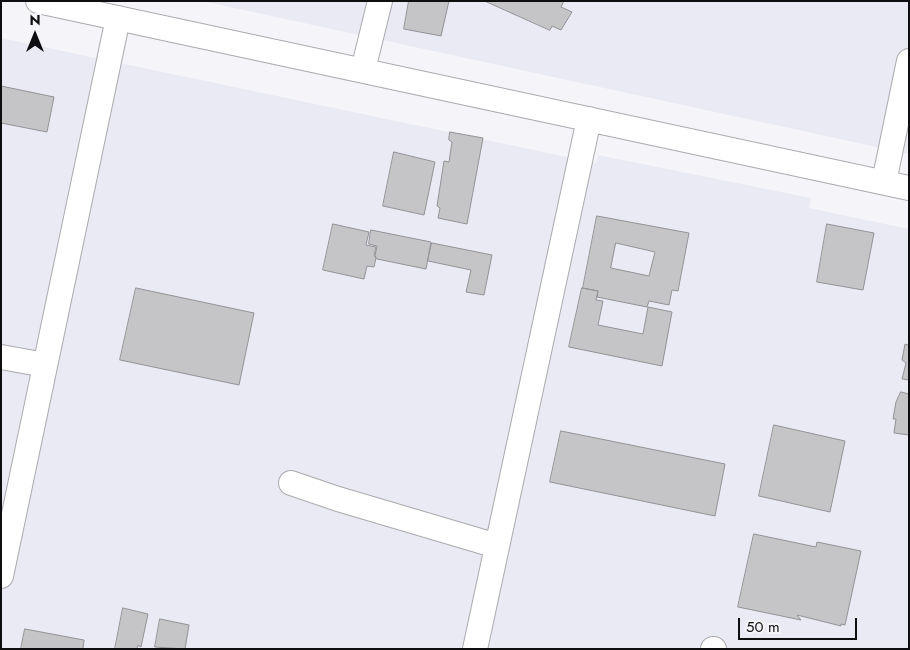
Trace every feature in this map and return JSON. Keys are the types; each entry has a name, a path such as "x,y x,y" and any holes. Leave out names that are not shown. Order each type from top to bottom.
{"street":[{"path":"38,1 82,6 118,18 909,188"},
{"path":"363,70 380,1"},
{"path":"1,576 4,546 45,365 118,18"},
{"path":"884,182 909,61"},
{"path":"475,649 589,119"},
{"path":"1,357 45,365"},
{"path":"291,483 338,499 497,546"}],"shaded area":[{"path":"202,1 909,1 909,154"},
{"path":"1,38 596,163 598,155 811,198 809,208 909,229 909,649 1,649"}],"building":[{"path":"409,1 449,1 441,36 404,29"},
{"path":"485,1 564,1 561,7 572,12 561,30 552,26 550,30"},
{"path":"1,86 54,97 47,132 1,123"},
{"path":"450,132 483,138 467,224 438,218 440,208 437,206 444,161 449,162 452,142 449,140"},
{"path":"394,152 435,162 424,215 383,206"},
{"path":"597,216 689,233 678,291 672,290 669,305 649,301 647,307 597,297 598,291 583,288"},
{"path":"333,224 369,232 366,245 376,247 374,255 376,258 374,267 367,266 364,279 323,270"},
{"path":"827,224 874,233 863,290 817,282"},
{"path":"371,230 431,242 426,269 377,259 375,256 377,246 369,244"},
{"path":"432,243 492,255 484,295 466,292 471,270 428,261"},
{"path":"616,243 655,252 649,276 611,268"},
{"path":"136,288 254,313 239,385 120,360"},
{"path":"582,288 598,291 596,300 603,301 598,325 643,334 648,307 672,312 662,366 569,347"},
{"path":"909,342 909,380 902,379 906,363 902,360 905,344 908,345"},
{"path":"901,392 909,394 909,435 894,433 896,419 893,419 896,402"},
{"path":"774,425 845,441 830,512 759,496"},
{"path":"561,431 725,464 715,516 550,482"},
{"path":"754,534 816,547 817,542 861,551 845,625 841,624 841,626 797,615 801,620 738,607"},
{"path":"123,608 148,614 141,647 138,645 137,649 115,649"},
{"path":"160,619 189,625 185,649 155,647"},
{"path":"25,629 84,640 83,649 21,649"}]}
